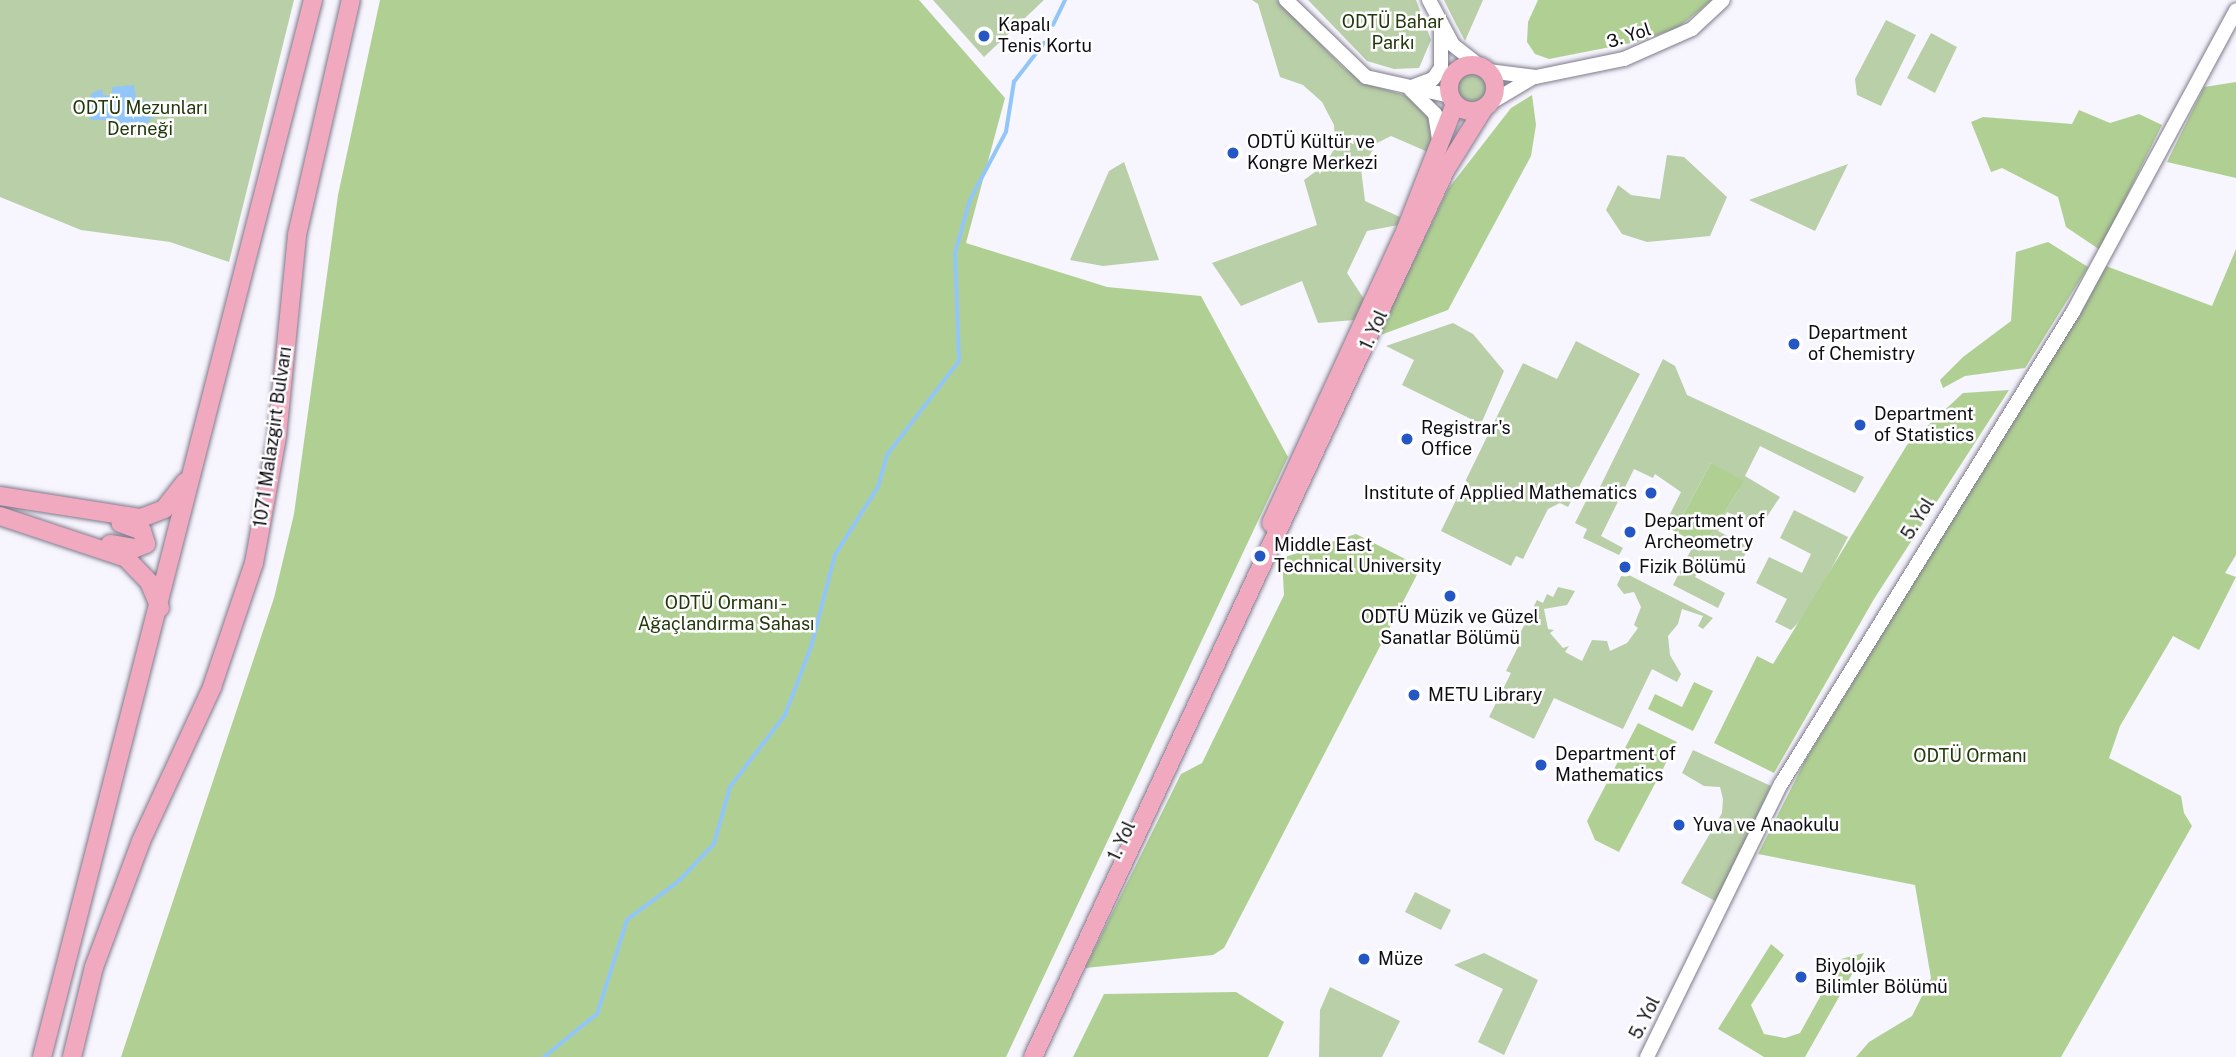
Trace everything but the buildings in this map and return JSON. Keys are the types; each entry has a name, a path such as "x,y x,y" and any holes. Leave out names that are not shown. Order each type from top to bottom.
{"main road":[{"path":"43,1057 160,608 194,463 313,0"},
{"name":"1071 Malazgirt Bulvarı","path":"72,1057 94,967 141,841 212,687 254,563 277,436 297,234 352,0"},
{"path":"1466,66 1485,69 1495,85 1487,105 1465,110 1452,100 1454,74 1466,66"},
{"name":"1. Yol","path":"1354,358 1439,149 1452,100"},
{"name":"1. Yol","path":"1033,1057 1063,981 1354,358 1446,169 1487,105"},
{"path":"0,496 80,510 153,516 179,493 194,463"},
{"path":"75,538 136,548 146,544 142,531 80,510"},
{"path":"0,516 75,538 126,558 140,570 160,608"},
{"name":"1. Yol","path":"1020,1057 1063,981"}],"street":[{"path":"1286,0 1354,68 1385,84 1404,86 1452,100"},
{"path":"1429,0 1453,45 1485,69"},
{"name":"3. Yol","path":"1485,69 1534,77 1583,70 1664,45 1692,29 1723,0"},
{"name":"5. Yol","path":"1647,1057 1781,784 2097,272 2236,10"},
{"path":"1404,86 1427,82 1441,68 1440,24"},
{"name":"3. Yol","path":"1487,105 1534,77"},
{"path":"1404,86 1423,98 1435,114 1439,149"}],"green space":[{"name":"ODTÜ Mezunları Derneği","path":"0,0 294,0 229,262 170,242 81,230 0,197"},
{"name":"ODTÜ Ormanı - Ağaçlandırma Sahası","path":"380,0 919,0 1005,98 966,243 1107,287 1201,296 1288,457 1006,1057 121,1057 274,598 294,514 338,195"},
{"name":"Kapalı Tenis Kortu","path":"933,0 1044,0 984,57"},
{"path":"1252,0 1277,0 1345,69 1371,85 1414,98 1430,118 1432,142 1428,152 1391,136 1377,143 1361,169 1365,201 1400,217 1398,225 1367,231 1347,273 1364,299 1355,320 1318,323 1302,281 1241,306 1212,263 1317,225 1304,180 1326,164 1335,147 1334,125 1322,102 1303,85 1280,77 1258,4"},
{"name":"ODTÜ Bahar Parkı","path":"1308,0 1416,0 1431,40 1419,68 1394,69 1367,61"},
{"path":"1444,0 1483,0 1465,41 1456,24"},
{"path":"1538,0 1712,0 1679,27 1641,41 1549,59 1535,54 1527,42 1528,22"},
{"path":"1886,20 1916,35 1881,106 1857,95 1855,79"},
{"path":"1931,33 1957,47 1935,93 1907,78"},
{"path":"1472,74 1482,78 1486,88 1482,98 1472,102 1462,98 1458,88 1462,78"},
{"path":"2236,82 2236,178 2167,162 2204,87"},
{"path":"1532,95 1536,125 1531,156 1448,310 1378,336 1448,189 1511,108"},
{"path":"2079,110 2110,123 2139,114 2162,125 2100,250 2066,227 2058,197 2002,168 1991,172 1971,122 1983,117 2072,124"},
{"path":"1667,155 1684,157 1727,197 1710,236 1647,242 1622,234 1606,210 1618,185 1631,195 1660,199"},
{"path":"1124,162 1159,260 1103,266 1070,260 1109,171"},
{"path":"1848,164 1815,231 1749,200"},
{"path":"2048,242 2088,267 2025,368 1965,376 1943,388 1940,380 1963,357 2011,321 2016,252"},
{"name":"ODTÜ Ormanı","path":"2236,249 2236,555 2225,573 2236,577 2199,650 2173,636 2120,726 2109,758 2181,796 2184,813 2192,826 2061,1057 1856,1057 1869,1042 1912,1016 1931,978 1915,885 1758,854 1806,759 2106,266 2212,306"},
{"path":"1453,323 1473,334 1504,371 1481,424 1402,385 1414,360 1386,346"},
{"path":"1576,341 1640,374 1568,507 1560,503 1548,509 1523,559 1516,556 1511,566 1441,531 1523,363 1557,379"},
{"path":"1663,359 1675,366 1687,395 1864,477 1855,493 1760,446 1745,476 1780,497 1760,527 1727,512 1718,531 1749,547 1736,572 1705,557 1695,577 1725,593 1718,608 1673,585 1695,542 1706,543 1739,489 1711,463 1674,531 1664,526 1681,492 1655,474 1653,478 1634,469 1601,536 1623,548 1619,555 1583,538 1587,529 1575,523 1591,491 1597,493"},
{"path":"2009,390 1874,599 1774,773 1714,743 1757,656 1773,664 1907,445 1963,393"},
{"path":"1711,463 1744,481 1706,543 1695,542 1674,531"},
{"path":"1794,510 1848,537 1808,613 1791,630 1775,622 1787,599 1756,583 1769,557 1802,573 1811,554 1780,538"},
{"path":"1356,534 1421,567 1224,948 1213,955 1085,968 1181,774 1202,763 1284,595 1282,558"},
{"path":"1623,572 1713,618 1703,629 1698,626 1703,616 1682,609 1678,624 1668,636 1670,655 1681,674 1677,682 1652,669 1623,729 1554,698 1534,739 1489,717 1511,673 1506,671 1520,643 1516,641 1537,600 1543,603 1547,594 1553,597 1558,587 1575,591 1567,605 1544,609 1548,629 1554,630 1550,633 1563,648 1569,646 1565,652 1582,661 1592,640 1607,641 1610,651 1627,643 1638,628 1634,625 1641,607 1634,592 1624,594 1617,585"},
{"path":"1694,682 1713,691 1693,731 1648,709 1655,694 1682,707"},
{"path":"1638,723 1677,742 1619,852 1595,840 1587,821"},
{"path":"1693,750 1771,786 1717,902 1681,883 1722,813 1720,787 1704,786 1682,773"},
{"path":"1415,892 1451,910 1441,930 1405,912"},
{"path":"1771,944 1784,955 1751,1005 1764,1034 1785,1038 1800,1033 1841,959 1864,953 1805,1057 1764,1057 1718,1029"},
{"path":"1484,953 1538,980 1504,1055 1478,1042 1503,989 1454,965"},
{"path":"1330,987 1400,1021 1382,1057 1319,1057 1320,1010"},
{"path":"1236,992 1284,1022 1268,1057 1073,1057 1104,994"}],"water":[{"path":"134,85 136,99 152,102 158,112 147,123 140,123 140,129 116,132 116,120 91,120 86,106 92,93 102,89 103,95 112,96 112,87"}],"waterway":[{"path":"1053,25 1065,0"},
{"path":"544,1057 597,1014 627,920 679,881 714,844 730,787 785,715 811,647 835,555 878,487 887,455 959,361 955,253 970,200 1006,132 1014,82 1044,43"}],"place":[{"name":"Kapalı Tenis Kortu","path":"984,36"},
{"name":"ODTÜ Kültür ve Kongre Merkezi","path":"1233,153"},
{"name":"Department of Chemistry","path":"1794,344"},
{"name":"Department of Statistics","path":"1860,425"},
{"name":"Registrar's Office","path":"1407,439"},
{"name":"Institute of Applied Mathematics","path":"1651,493"},
{"name":"Department of Archeometry","path":"1630,532"},
{"name":"Middle East Technical University","path":"1260,556"},
{"name":"Fizik Bölümü","path":"1625,567"},
{"name":"ODTÜ Müzik ve Güzel Sanatlar Bölümü","path":"1450,596"},
{"name":"METU Library","path":"1414,695"},
{"name":"Department of Mathematics","path":"1541,765"},
{"name":"Yuva ve Anaokulu","path":"1679,825"},
{"name":"Müze","path":"1364,959"},
{"name":"Biyolojik Bilimler Bölümü","path":"1801,977"}]}
